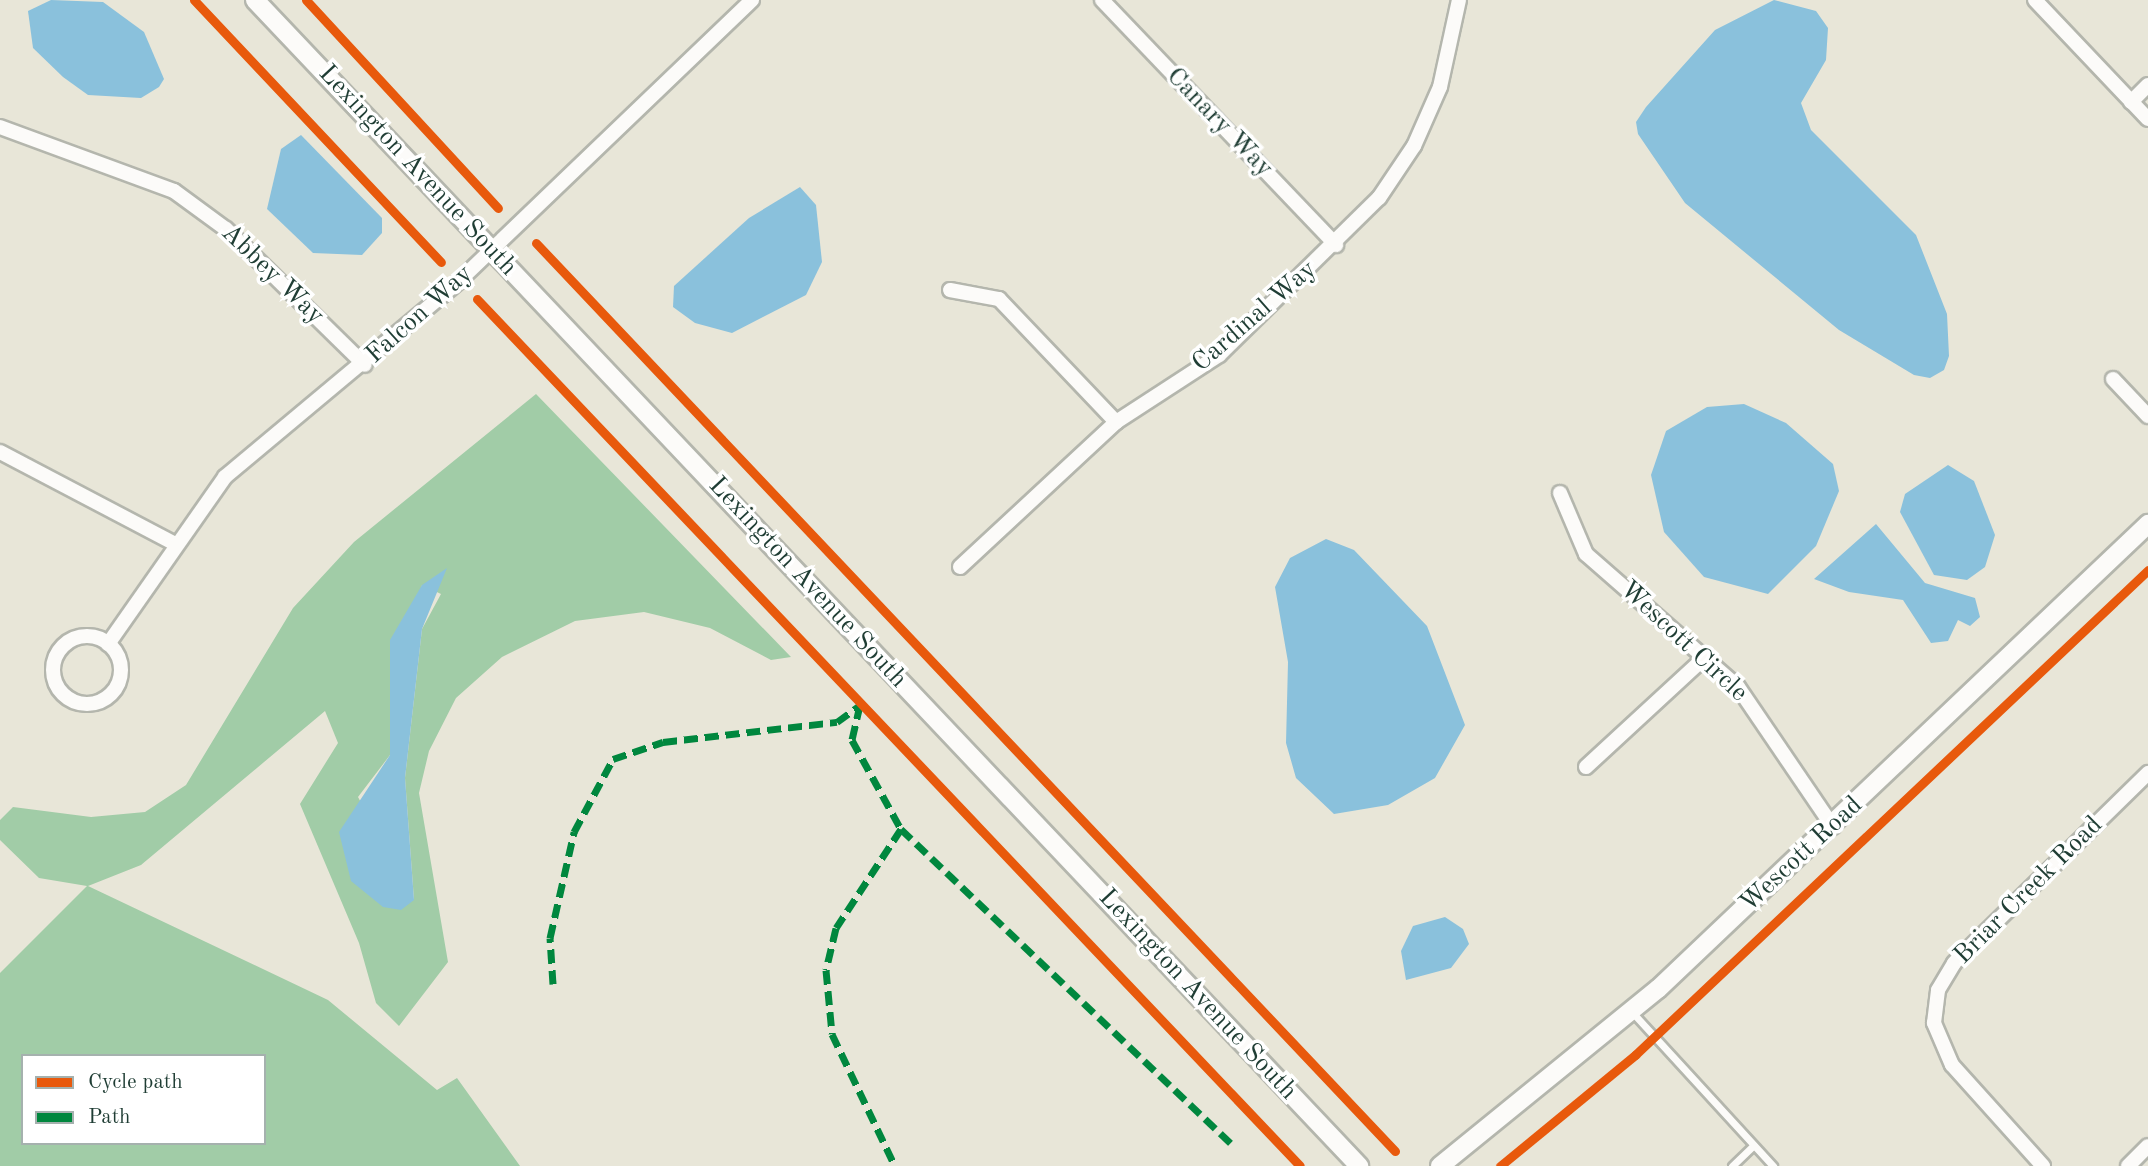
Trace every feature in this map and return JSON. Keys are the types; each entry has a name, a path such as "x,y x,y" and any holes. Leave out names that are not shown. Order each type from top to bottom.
{"street":[{"name":"Lexington Avenue South","path":"255,0 1359,1166"},
{"name":"Falcon Way","path":"108,644 173,543 225,477 365,365 492,250 752,0"},
{"name":"Canary Way","path":"1102,0 1336,245"},
{"name":"Cardinal Way","path":"960,567 1116,422 1219,355 1336,245 1414,146 1440,87 1459,0"},
{"path":"2035,0 2148,120"},
{"path":"2131,102 2148,85"},
{"name":"Abbey Way","path":"0,127 174,191 226,229 365,365"},
{"path":"950,290 999,299 1116,422"},
{"path":"2113,379 2148,416"},
{"path":"0,452 173,543"},
{"name":"Wescott Circle","path":"1560,493 1586,554 1738,687 1833,827"},
{"name":"Wescott Road","path":"1440,1166 1631,1012 1833,827 2148,524"},
{"path":"88,636 108,644 120,675 110,695 89,704 67,698 52,670 60,650 88,636"},
{"path":"1587,766 1704,658"},
{"name":"Briar Creek Road","path":"2043,1166 1952,1065 1934,1023 1938,990 1954,963 2148,773"},
{"path":"2128,1166 2148,1146"}],"lane":[{"path":"1631,1012 1773,1166"},
{"path":"1732,1166 1754,1145"}],"green space":[{"path":"536,394 791,657 771,660 710,628 644,612 575,621 502,657 456,698 429,751 419,793 448,962 399,1026 376,1003 359,943 300,804 338,743 325,711 141,865 88,886 328,1000 437,1090 457,1078 520,1166 0,1166 0,973 87,886 39,878 0,840 0,820 13,807 91,817 145,812 186,785 293,608 354,542","holes":["422,585 441,594 422,629 405,778 414,900 358,797 390,755 392,707"]}],"water":[{"path":"51,0 103,2 144,32 164,79 159,87 141,98 88,95 63,77 33,48 28,11"},
{"path":"1774,0 1816,11 1828,28 1826,60 1801,103 1811,130 1916,235 1947,314 1949,356 1944,370 1930,378 1914,375 1839,330 1685,203 1638,134 1636,122 1646,107 1715,30"},
{"path":"301,135 382,218 382,233 362,255 313,253 267,209 281,149"},
{"path":"800,187 816,205 822,262 806,295 732,333 695,323 673,307 674,286 749,218"},
{"path":"1744,404 1786,423 1833,464 1839,491 1816,546 1768,594 1704,577 1664,532 1651,475 1666,431 1707,407"},
{"path":"1948,465 1974,481 1995,535 1985,567 1967,580 1934,575 1900,512 1905,494"},
{"path":"1876,524 1925,583 1975,598 1980,617 1970,626 1958,620 1948,641 1931,643 1903,600 1849,592 1814,579"},
{"path":"1326,539 1354,550 1427,626 1465,725 1435,778 1388,805 1334,814 1296,778 1286,743 1288,662 1275,587 1290,558"},
{"path":"447,568 422,629 405,778 414,900 401,910 383,907 351,881 339,832 390,755 390,640 422,585"},
{"path":"1445,917 1463,929 1469,944 1451,968 1406,980 1401,951 1413,926"}],"marked path":[{"path":"860,705 852,740 901,829 836,928 826,970 832,1034 895,1166"},
{"path":"553,984 550,938 574,832 613,759 663,742 837,722 860,705"},
{"path":"901,829 1235,1147"}],"cycle path":[{"path":"194,0 441,262"},
{"path":"306,0 498,208"},
{"path":"536,243 1395,1151"},
{"path":"477,299 1300,1166"},
{"path":"1500,1166 1635,1055 2148,570"}]}
